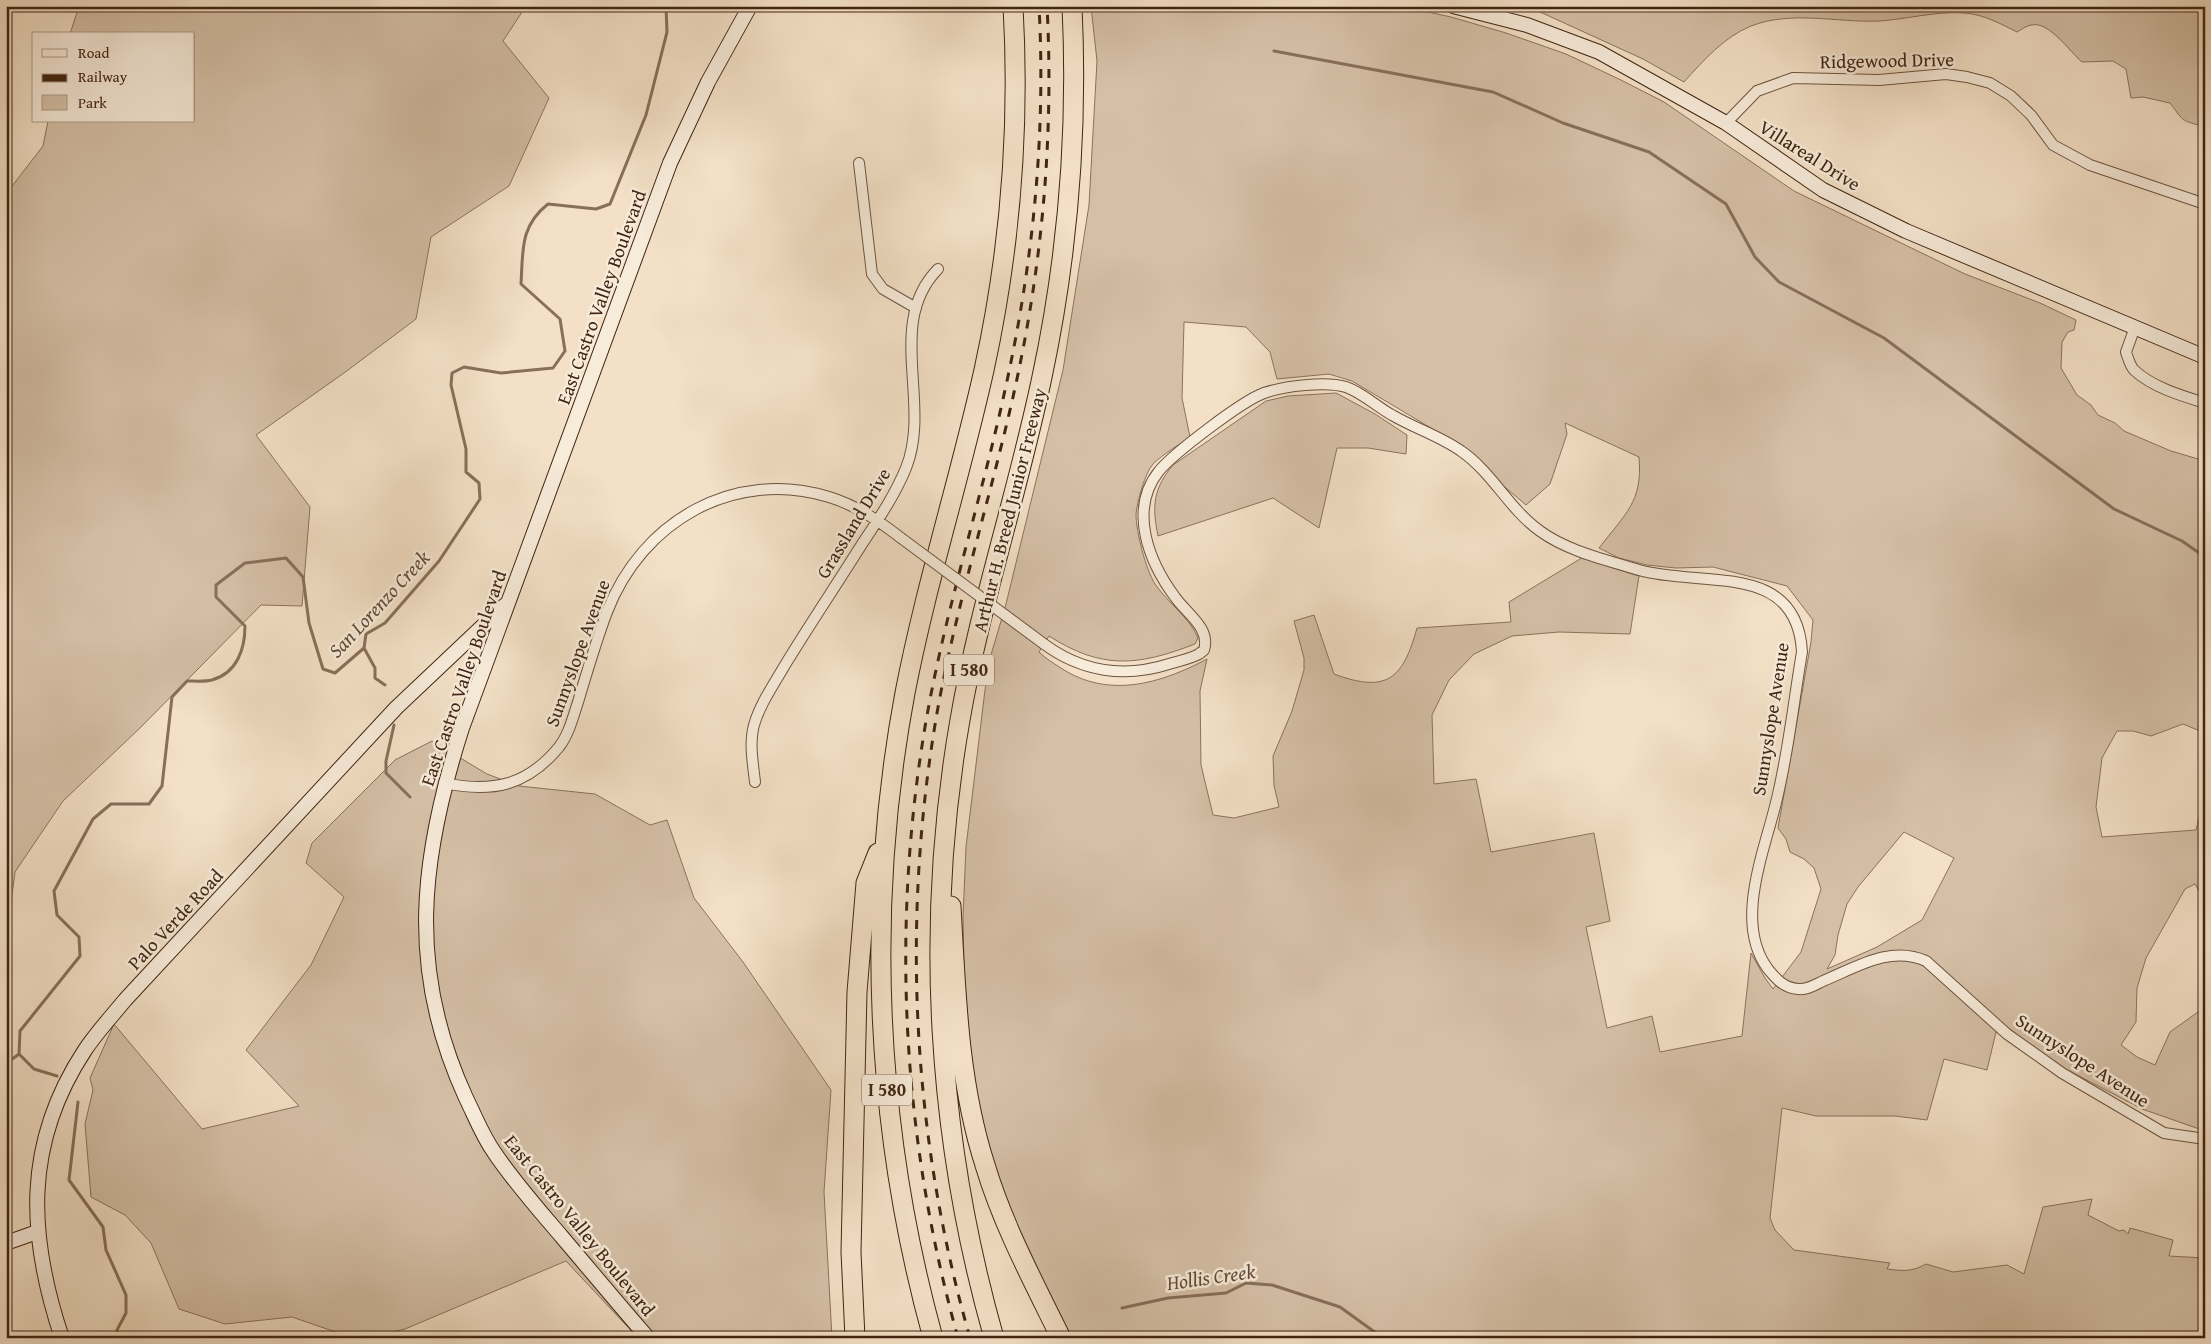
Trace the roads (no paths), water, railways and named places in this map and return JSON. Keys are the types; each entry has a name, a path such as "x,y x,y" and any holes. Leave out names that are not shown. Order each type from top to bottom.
{"highway":[{"name":"I 580","path":"933,1338 905,1216 888,1100 881,974 884,838 898,732 915,646 981,384 999,290 1009,215 1014,148 1016,82 1014,6"},
{"name":"Arthur H. Breed Junior Freeway","path":"994,1338 963,1210 945,1081 939,946 946,822 957,737 970,667 1037,401 1057,295 1067,216 1072,137 1072,6"},
{"path":"946,822 959,1035 972,1115 984,1163 1000,1210 1061,1338"},
{"path":"855,1338 851,1252 858,973 866,883 884,838"}],"street":[{"name":"East Castro Valley Boulevard","path":"648,1338 536,1207 493,1152 450,1063 431,994 425,943 429,860 444,783 508,602 670,162 708,82 750,6"},
{"name":"Villareal Drive","path":"1453,6 1527,25 1599,52 1726,123 1823,190 1906,231 2205,357"},
{"name":"Ridgewood Drive","path":"1726,123 1757,91 1793,78 1879,80 1946,74 1967,76 1990,83 2011,96 2031,115 2053,145 2083,161 2205,204"},
{"path":"859,163 872,274 883,289 916,308"},
{"name":"Grassland Drive","path":"755,782 752,744 754,726 761,708 790,657 878,520 905,470 915,436 916,409 910,349 916,308 924,286 938,269"},
{"path":"2135,327 2126,352 2133,369 2174,392 2205,404"},
{"name":"Sunnyslope Avenue","path":"444,783 478,788 510,784 530,774 546,761 560,745 570,725 607,611 620,583 650,542 669,526 712,501 737,494 784,488 836,499 878,520 1044,644 1080,664 1122,672 1156,668 1199,654 1204,650 1205,638 1198,624 1176,599 1161,577 1150,552 1144,529 1144,507 1151,483 1167,462 1214,426 1263,393 1299,386 1335,385 1347,387 1391,415 1462,451 1520,514 1540,531 1562,544 1654,574 1734,581 1769,592 1786,603 1794,616 1801,634 1802,652 1778,795 1766,836 1751,913 1757,948 1764,964 1774,977 1782,984 1800,989 1882,956 1905,954 1916,956 1926,961 2007,1034 2062,1072 2164,1133 2205,1139"},
{"name":"Palo Verde Road","path":"62,1338 49,1300 37,1232 37,1184 44,1146 56,1104 86,1050 125,1000 396,708 508,602"},
{"path":"6,1243 37,1232"}],"waterway":[{"name":"San Lorenzo Creek","path":"19,1054 20,1031 80,956 79,937 57,915 54,891 93,819 111,804 149,804 162,786 172,697 187,681 209,681 221,677 228,672 238,659 245,635 245,626 216,597 216,585 245,563 286,558 303,577 309,623 323,669 335,673 364,648 366,634 385,623 439,561 480,499 479,483 466,472 466,449 451,385 452,373 464,367 501,373 553,368 565,351 560,319 521,284 525,240 532,221 548,204 596,209 610,204 646,115 667,32 666,6"},
{"path":"1274,51 1493,92 1563,123 1649,152 1726,204 1755,257 1779,282 1884,338 2114,509 2182,541 2205,557"},
{"path":"364,648 375,668 375,678 385,685"},
{"path":"394,725 386,761 386,773 410,797"},
{"name":"Hollis Creek","path":"19,1054 34,1069 57,1076"},
{"path":"6,1060 11,1060 19,1054"},
{"name":"Hollis Creek","path":"78,1102 69,1180 103,1227 106,1250 126,1295 126,1313 117,1330 118,1338"},
{"name":"Hollis Creek","path":"1122,1308 1168,1298 1226,1293 1246,1283 1272,1285 1340,1307 1383,1338"},
{"name":"Hollis Creek","path":"175,1338 196,1338"}],"railway":[{"path":"958,1338 939,1264 925,1189 914,1113 908,1037 906,961 908,885 914,809 932,690 951,604 1005,390 1023,295 1030,247 1039,151 1041,103 1039,6"},
{"path":"970,1338 950,1261 935,1184 925,1106 918,1027 916,949 919,870 926,791 937,713 963,594 1013,397 1032,300 1044,203 1047,154 1049,104 1047,6"}]}
